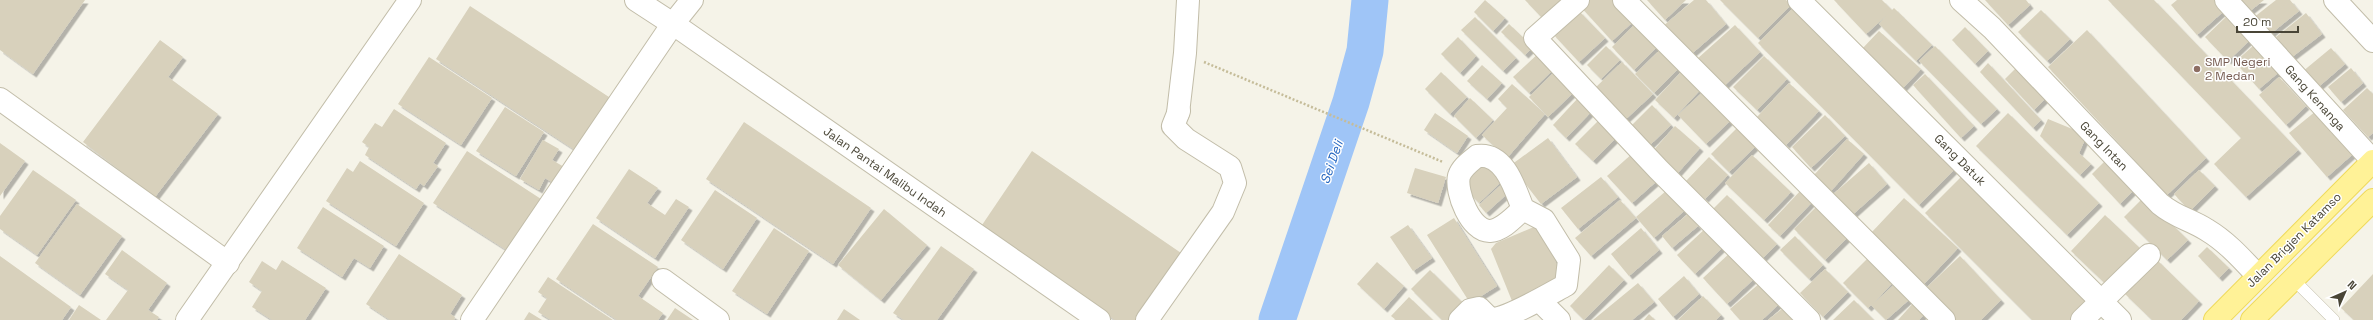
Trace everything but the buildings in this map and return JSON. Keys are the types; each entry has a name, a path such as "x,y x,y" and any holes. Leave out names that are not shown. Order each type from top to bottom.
{"main road":[{"name":"Jalan Brigjen Katamso","path":"2215,320 2373,161"},
{"path":"2252,320 2373,200"}],"street":[{"path":"187,320 410,0"},
{"name":"Jalan Pantai Malibu Indah","path":"636,0 1099,320"},
{"path":"472,320 672,25 692,0"},
{"path":"1147,320 1223,212 1235,183 1230,167 1186,139 1173,126 1178,112 1185,53 1188,0"},
{"path":"1578,0 1535,38 1658,169 1809,320"},
{"path":"1624,0 1944,320"},
{"name":"Gang Datuk","path":"1799,0 2120,320"},
{"name":"Gang Intan","path":"1961,0 1992,28 2160,204 2174,216 2197,224 2218,237 2238,254 2258,276"},
{"name":"Gang Kenanga","path":"2226,0 2373,161"},
{"path":"2335,0 2373,41"},
{"path":"0,99 228,263"},
{"path":"1460,320 1473,308 1479,308 1490,319 1496,320 1540,301 1566,285 1569,260 1544,220 1523,209 1512,181 1500,164 1492,156 1477,156 1462,170 1459,178 1463,204 1468,214 1479,227 1488,231 1496,229 1510,221 1523,209"},
{"path":"2082,320 2149,255"},
{"path":"663,280 718,320"},
{"path":"1540,301 1559,320"}],"lane":[{"path":"2293,279 2334,320"}],"path":[{"path":"1185,53 1270,91 1462,170"}],"waterway":[{"name":"Sei Deli","path":"1277,320 1351,102 1365,51 1370,0"}],"place":[{"name":"SMP Negeri 2 Medan","path":"2197,69"}]}
